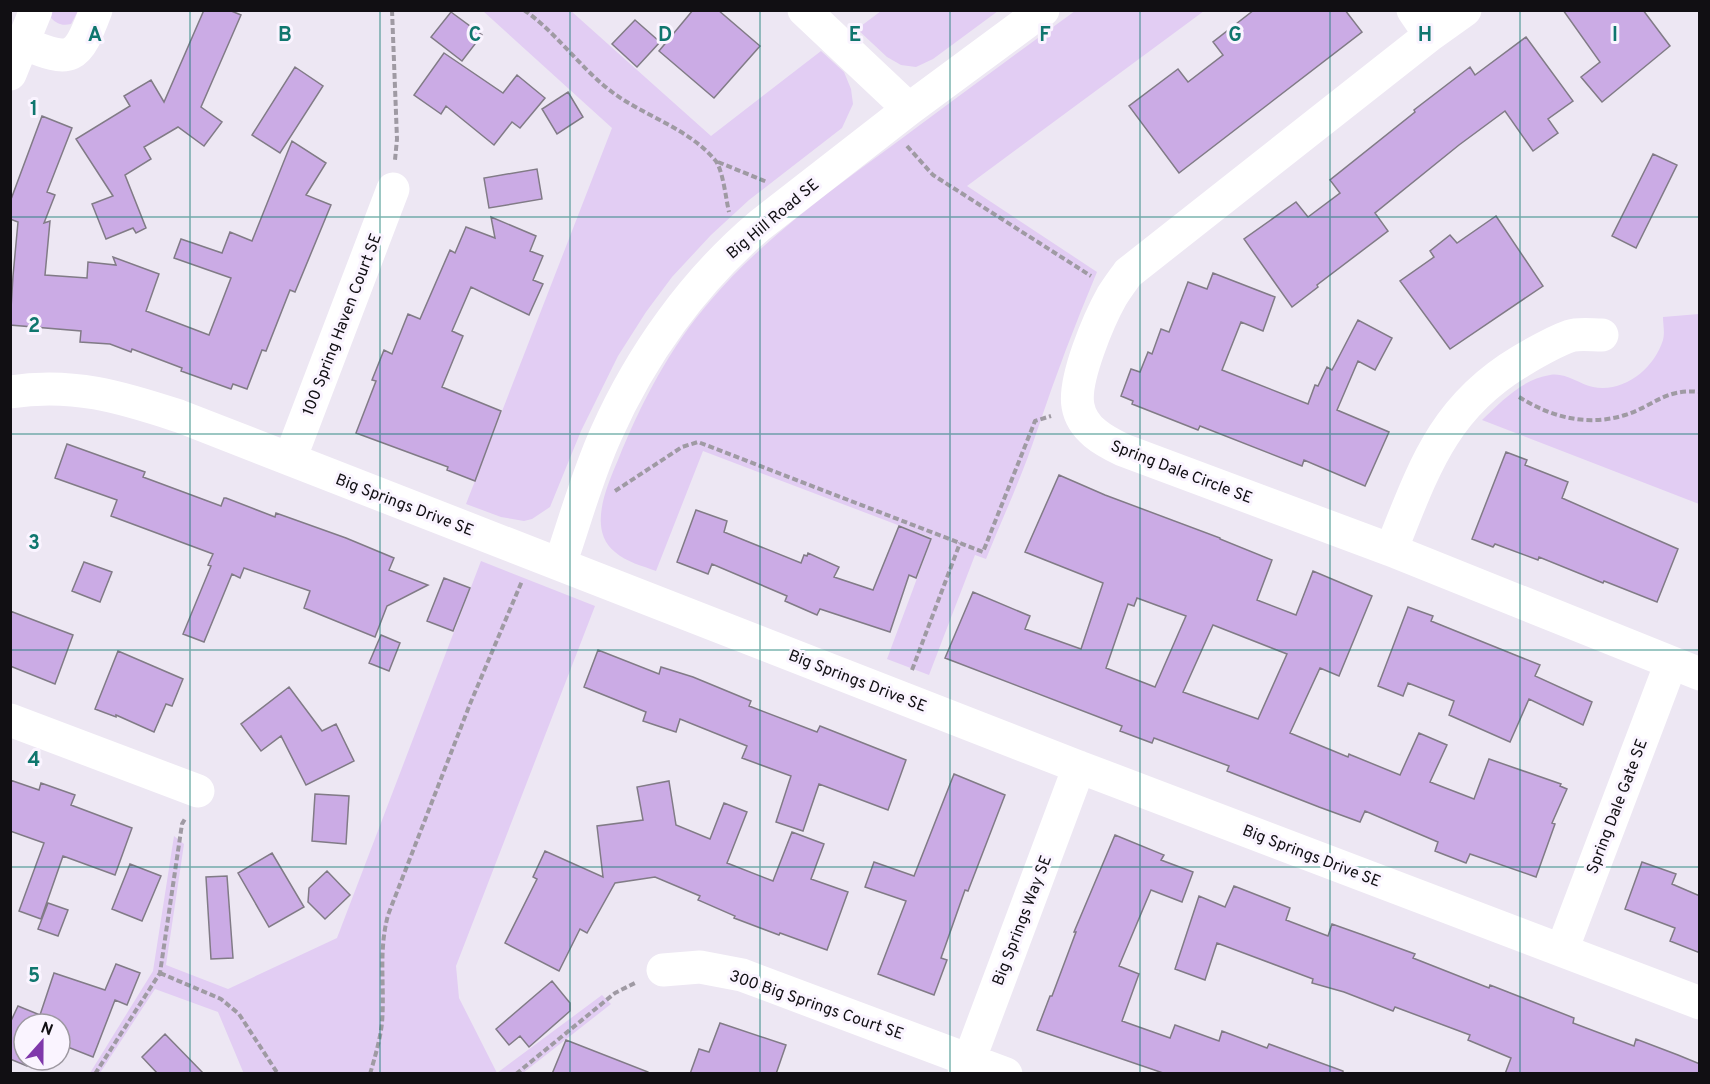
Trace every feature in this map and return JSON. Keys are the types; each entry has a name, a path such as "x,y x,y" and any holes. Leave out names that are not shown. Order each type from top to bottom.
{"street":[{"path":"10,74 36,10"},
{"path":"23,43 51,54 72,53 85,41 96,10"},
{"path":"804,10 898,118"},
{"name":"Big Hill Road SE","path":"561,564 606,434 642,365 695,290 736,245 799,194 1043,10"},
{"path":"1078,408 1077,387 1096,330 1128,273 1421,23 1465,10"},
{"name":"100 Spring Haven Court SE","path":"290,459 393,189"},
{"path":"1391,550 1431,455 1453,419 1495,377 1530,356 1571,336 1602,335"},
{"name":"Big Springs Drive SE","path":"10,392 35,388 75,389 119,397 179,416 1079,766 1700,1003"},
{"name":"Spring Dale Circle SE","path":"1078,408 1087,426 1100,439 1123,450 1391,550 1685,668"},
{"name":"Spring Dale Gate SE","path":"1562,950 1685,668"},
{"path":"10,720 198,791"},
{"name":"Big Springs Way SE","path":"966,1066 1079,766"},
{"name":"300 Big Springs Court SE","path":"663,969 700,967 742,975 966,1066 1006,1074"}],"path":[{"path":"392,10 397,139 393,189"},
{"path":"524,10 551,32 592,75 612,92 698,142 717,162 799,194"},
{"path":"898,118 933,175 1116,291"},
{"path":"717,162 736,245"},
{"path":"1495,377 1539,410 1559,417 1599,420 1626,415 1664,395 1690,391 1700,392"},
{"path":"610,495 682,447 698,442 983,552 1035,421 1078,408"},
{"path":"902,696 960,543"},
{"path":"370,1074 382,1025 381,948 388,915 474,693 522,581"},
{"path":"95,1074 160,973 182,824 198,791"},
{"path":"516,1074 615,993 663,969"},
{"path":"160,973 221,999 239,1014 278,1074"}],"shaded area":[{"path":"52,11 78,11 71,24 65,25 51,18"},
{"path":"483,11 571,11 711,136 821,51 844,72 851,89 853,104 842,128 749,200 711,235 672,277 618,356 581,431 550,507 532,519 524,521 501,517 466,504 612,128"},
{"path":"881,11 998,11 933,59 916,67 901,65 887,57 857,29"},
{"path":"1075,11 1204,11 967,186 1097,272 1013,495 986,559 975,555 929,675 887,659 932,538 703,451 656,571 629,561 615,552 607,543 602,532 602,508 609,482 636,418 658,376 682,337 711,300 752,257 798,217"},
{"path":"1699,314 1699,504 1482,420 1521,386 1540,377 1561,375 1588,386 1605,388 1626,382 1645,369 1659,351 1664,337 1663,317"},
{"path":"481,561 595,606 456,966 459,998 497,1073 602,995 611,1004 523,1073 244,1074 218,1012 155,989 100,1073 90,1073 153,971 174,836 184,844 166,965 228,989 337,938"}],"building":[{"path":"204,10 229,10 241,15 201,107 222,122 204,146 178,127 144,147 151,159 125,175 146,228 136,233 133,228 106,239 92,204 113,196 76,139 130,106 124,96 151,80 164,102"},
{"path":"693,10 718,10 760,46 714,98 659,51"},
{"path":"1254,10 1345,10 1362,32 1179,173 1129,106 1178,69 1188,82 1223,55 1213,42"},
{"path":"1563,10 1643,10 1670,46 1602,102 1581,77 1600,62"},
{"path":"451,12 482,35 462,61 431,37"},
{"path":"635,20 660,42 637,67 612,44"},
{"path":"1526,37 1573,101 1548,119 1558,133 1533,151 1505,111 1375,213 1388,231 1292,307 1244,239 1296,202 1308,217 1340,193 1330,180 1415,112 1414,110 1470,67 1475,75"},
{"path":"444,53 503,93 517,75 545,98 520,128 512,122 494,145 446,106 441,114 414,95"},
{"path":"295,67 323,86 280,153 252,135"},
{"path":"568,92 583,117 557,134 542,109"},
{"path":"42,116 72,128 47,192 55,195 44,223 50,221 45,275 87,278 88,262 116,265 113,257 159,274 146,311 209,335 231,278 174,258 181,239 222,253 230,232 252,241 292,141 326,163 306,195 331,205 295,292 290,290 266,351 262,350 247,389 233,384 231,389 181,371 182,368 132,349 131,352 110,344 80,342 81,331 10,325 18,222 10,219 10,202"},
{"path":"1653,154 1677,165 1636,248 1612,236"},
{"path":"537,169 542,199 489,208 484,178"},
{"path":"1496,216 1543,286 1450,349 1400,281 1434,257 1430,251 1450,235 1457,243"},
{"path":"491,217 536,236 530,251 543,256 533,280 543,284 529,315 471,287 452,331 463,336 442,387 501,411 475,481 447,470 448,467 356,433 376,381 372,380 384,350 392,354 408,314 420,319 450,250 455,253 466,227 495,238"},
{"path":"1213,273 1275,297 1263,331 1241,322 1222,370 1308,404 1315,385 1318,386 1327,367 1332,370 1358,320 1392,338 1375,370 1358,361 1337,410 1389,432 1365,486 1304,460 1302,466 1200,426 1198,430 1132,404 1133,401 1121,396 1131,369 1140,372 1148,352 1152,354 1161,329 1169,332 1188,282 1207,289"},
{"path":"67,444 145,472 143,477 221,506 226,498 275,517 276,513 346,538 394,558 389,570 428,585 387,606 375,637 304,608 310,591 244,568 240,578 232,574 204,642 183,634 211,566 208,565 213,554 111,516 117,500 55,478"},
{"path":"1506,452 1527,460 1525,465 1568,482 1562,498 1678,549 1657,602 1539,557 1538,560 1495,544 1493,547 1472,539"},
{"path":"1059,475 1272,560 1257,600 1296,615 1313,571 1372,596 1339,676 1320,668 1290,733 1400,775 1419,733 1447,745 1430,782 1474,799 1489,759 1561,784 1560,786 1567,789 1552,823 1555,824 1536,877 1470,854 1466,863 1435,851 1438,842 1365,811 1360,822 1227,771 1229,766 1154,738 1152,743 1120,731 1122,726 945,658 973,592 1030,616 1025,629 1081,649 1103,583 1025,552","holes":["1137,598 1186,616 1155,687 1106,668 1128,604 1134,606","1213,625 1287,654 1258,719 1183,692"]},
{"path":"696,510 727,521 724,532 801,563 804,555 807,556 808,553 839,567 834,577 873,590 899,526 931,539 916,578 909,575 890,632 820,609 817,615 785,601 787,596 712,564 708,574 677,562"},
{"path":"84,562 112,572 100,602 72,591"},
{"path":"444,578 470,588 453,631 427,621"},
{"path":"1408,607 1433,616 1431,621 1540,665 1535,676 1592,702 1583,725 1529,699 1510,742 1449,715 1454,701 1408,683 1403,696 1378,686"},
{"path":"10,611 73,635 55,684 10,666"},
{"path":"381,635 400,643 389,671 369,663"},
{"path":"598,650 659,674 661,667 693,677 751,701 749,706 817,732 820,726 906,760 888,810 819,784 803,831 776,822 791,776 742,758 747,746 680,719 676,732 643,721 646,712 584,687"},
{"path":"118,651 183,679 172,706 166,704 154,732 116,715 116,717 95,709"},
{"path":"289,687 322,731 336,724 354,761 306,785 281,736 261,751 241,724"},
{"path":"954,774 1005,795 968,891 965,890 941,958 947,960 934,995 878,974 906,901 865,887 874,862 914,876"},
{"path":"10,780 39,790 41,783 75,795 71,805 132,828 115,875 63,856 41,919 19,911 44,843 10,831"},
{"path":"669,781 676,825 710,839 724,803 747,812 727,863 773,881 792,832 824,844 811,879 848,892 827,950 734,918 735,916 698,900 700,896 655,877 615,883 587,933 580,929 559,971 505,943 537,879 533,877 545,851 603,877 597,826 643,820 637,787"},
{"path":"315,794 349,796 346,844 312,841"},
{"path":"1115,835 1164,855 1161,860 1193,872 1182,902 1151,890 1119,966 1139,974 1122,1021 1170,1038 1175,1025 1219,1041 1222,1031 1267,1048 1269,1044 1343,1071 1343,1074 1166,1074 1037,1030 1050,996 1052,996 1076,932 1074,932"},
{"path":"272,853 304,907 269,927 238,873"},
{"path":"1642,862 1676,874 1672,884 1700,896 1700,953 1670,941 1675,928 1625,909"},
{"path":"130,864 161,876 142,921 112,909"},
{"path":"327,871 350,895 325,919 308,902 309,888"},
{"path":"227,876 233,958 211,959 206,877"},
{"path":"1234,886 1290,908 1286,920 1328,936 1332,924 1415,954 1413,958 1574,1018 1573,1023 1634,1046 1636,1039 1700,1064 1700,1074 1505,1074 1511,1058 1468,1040 1470,1035 1395,1007 1393,1011 1344,992 1312,983 1313,979 1217,943 1205,980 1175,969 1199,896 1225,907"},
{"path":"48,903 68,910 58,936 38,929"},
{"path":"116,964 140,973 127,1005 115,1000 93,1057 72,1049 72,1012 41,1012 54,973 105,990"},
{"path":"552,981 570,1003 570,1011 529,1047 520,1036 509,1045 496,1029"},
{"path":"18,1006 33,1012 15,1012"},
{"path":"12,1019 12,1060 10,1059"},
{"path":"720,1023 786,1045 776,1074 690,1074 699,1049 709,1052"},
{"path":"165,1034 204,1074 158,1074 142,1057"},
{"path":"566,1040 648,1072 648,1074 552,1074"}]}
